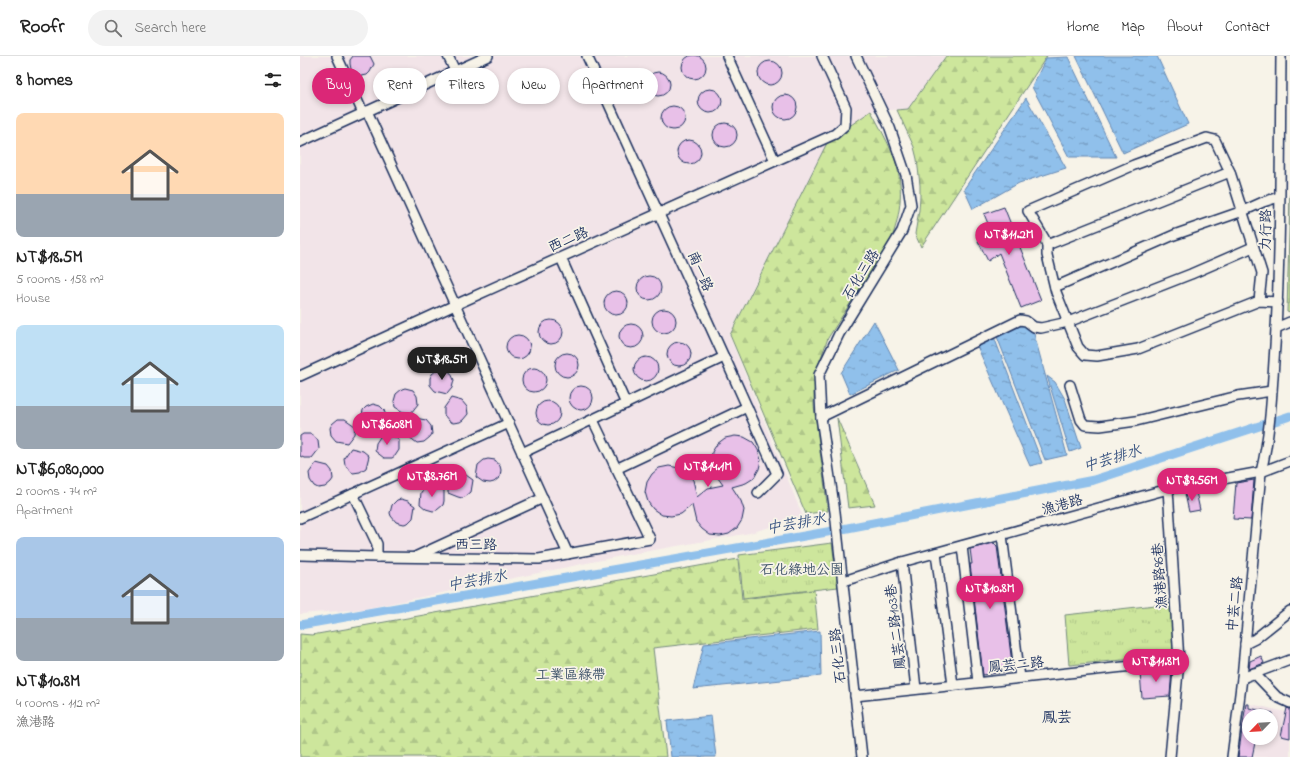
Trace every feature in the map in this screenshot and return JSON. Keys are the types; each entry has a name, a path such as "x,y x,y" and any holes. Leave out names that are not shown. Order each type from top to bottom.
{"street":[{"path":"337,56 365,112 455,305 568,554"},
{"path":"448,56 454,68"},
{"path":"462,68 488,56"},
{"name":"南一路","path":"587,56 777,474 758,493"},
{"path":"727,56 775,160"},
{"name":"西二路","path":"300,376 835,134 845,125 846,108 822,56"},
{"name":"石化三路","path":"856,56 890,128 906,175 911,205 902,231 839,334 819,375 821,417 844,581 862,757"},
{"name":"力行路","path":"1266,453 1278,302 1282,56"},
{"path":"300,142 435,80"},
{"path":"1281,109 1290,105"},
{"path":"1260,301 1262,273 1230,172 1215,140 1207,138 1134,166 1028,211 1047,245 1047,255 1056,292 1078,347 1085,355 1097,356 1138,349 1260,301 1278,302"},
{"path":"1047,245 1230,172"},
{"path":"1055,286 1174,235 1280,197"},
{"path":"821,417 1020,320 1026,321 1034,327 1041,328 1068,322 1190,274 1253,247"},
{"path":"561,258 626,404"},
{"path":"1276,328 1290,322"},
{"path":"522,452 593,420 724,357"},
{"path":"1070,386 1081,420 1085,425 1100,426 1136,421 1238,396 1272,391"},
{"path":"593,420 616,469 747,407"},
{"path":"300,518 509,423"},
{"name":"中芸二路","path":"1232,757 1242,678 1262,472 1266,453"},
{"name":"漁港路","path":"844,581 902,562 1168,489 1262,472 1290,461"},
{"name":"西三路","path":"300,555 539,559 650,539 616,469"},
{"name":"漁港路96巷","path":"1168,489 1179,661 1170,757"},
{"path":"353,494 377,544 377,557"},
{"path":"414,557 543,498"},
{"path":"1002,535 1020,678"},
{"path":"962,546 978,682"},
{"path":"936,553 953,685"},
{"name":"鳳芸二路103巷","path":"902,562 916,689"},
{"path":"1245,644 1255,639 1290,611"},
{"path":"1242,678 1290,660"},
{"name":"鳳芸二路","path":"855,696 1179,661"},
{"path":"1254,673 1277,697 1290,703"}],"shaded area":[{"path":"300,56 945,56 908,109 871,111 828,141 729,335 803,517 750,533 621,556 364,609 300,614"},
{"path":"1251,704 1273,709 1250,709"},
{"path":"1278,710 1290,713 1290,757 1238,757 1242,741 1242,745 1278,745"}],"green space":[{"path":"946,56 1047,56 921,247 915,234 920,197 917,159 914,147 897,110 908,109"},
{"path":"871,111 888,144 897,166 900,187 899,209 891,240 828,338 818,366 814,392 814,406 828,511 806,514 730,335 828,141"},
{"path":"1290,195 1290,313 1287,312"},
{"path":"837,418 875,505 848,508"},
{"name":"石化綠地公園","path":"832,543 838,587 743,598 739,555"},
{"name":"工業區綠帶","path":"738,559 742,599 814,590 818,629 653,648 666,757 300,757 300,634 312,635"},
{"path":"1174,603 1176,655 1069,665 1065,615"}],"water":[{"path":"1076,56 1157,56 1188,124 1123,153"},
{"path":"1068,57 1116,157 1069,157 1032,87 1046,58"},
{"path":"1026,98 1066,168 1019,183 973,209 964,189"},
{"path":"874,321 899,370 850,394 841,373"},
{"path":"1024,323 1034,334 1067,455 1045,460 996,334"},
{"path":"994,337 1042,463 1030,466 977,346"},
{"path":"1047,376 1055,382 1065,399 1081,448 1070,452"},
{"path":"820,631 821,676 693,689 704,644"},
{"path":"711,716 716,757 671,757 667,721"}],"building":[{"path":"694,55 699,56 705,62 705,72 699,78 694,79 689,78 683,72 682,67 683,62 689,56"},
{"path":"353,56 370,56 374,64 370,72 365,75 365,68 351,68 350,60"},
{"path":"770,61 779,64 782,73 779,82 770,85 761,82 758,73 761,64"},
{"path":"658,72 667,75 670,84 667,93 658,96"},
{"path":"710,89 719,92 722,101 719,110 710,113 701,110 698,101 701,92"},
{"path":"785,95 794,98 797,107 794,116 785,119 776,116 773,107 776,98"},
{"path":"673,106 682,109 685,118 682,127 673,130 664,127 661,118 664,109"},
{"path":"725,123 734,126 737,135 734,144 725,147 716,144 713,135 716,126"},
{"path":"689,140 698,143 701,152 698,161 689,164 680,161 677,152 680,143"},
{"path":"1004,207 1041,300 1021,308 999,253 988,261 978,241 991,231 984,214"},
{"path":"649,276 654,277 660,283 660,293 654,299 649,300 644,299 638,293 637,288 638,283 644,277"},
{"path":"616,291 621,292 627,298 627,308 621,314 616,315 611,314 605,308 604,303 605,298 611,292"},
{"path":"664,309 673,312 676,321 673,330 664,333 655,330 652,321 655,312"},
{"path":"551,320 560,323 563,332 560,341 551,344 542,341 539,332 542,323"},
{"path":"631,324 636,325 642,331 642,341 636,347 631,348 626,347 620,341 619,336 620,331 626,325"},
{"path":"518,335 527,338 530,347 527,356 518,359 509,356 506,347 509,338"},
{"path":"679,342 684,343 690,349 690,359 684,365 679,366 674,365 668,359 667,354 668,349 674,343"},
{"path":"567,353 576,356 579,365 576,374 567,377 558,374 555,365 558,356"},
{"path":"646,357 655,360 658,369 655,378 646,381 637,378 634,369 637,360"},
{"path":"534,368 539,369 545,375 545,385 539,391 534,392 529,391 523,385 522,380 523,375 529,369"},
{"path":"441,369 451,373 454,380 452,388 447,394 435,391 430,385 430,378 432,374"},
{"path":"581,386 586,387 592,393 592,403 586,409 581,410 576,409 570,403 569,398 570,393 576,387"},
{"path":"405,388 413,390 417,396 418,404 411,413 403,412 395,407 394,401 396,394"},
{"path":"451,398 462,401 467,407 468,414 460,422 453,423 444,415 444,408"},
{"path":"548,401 557,404 560,413 557,422 548,425 539,422 536,413 539,404"},
{"path":"373,404 380,406 384,410 386,416 384,423 379,429 371,428 361,421 363,410"},
{"path":"415,418 426,420 431,426 432,434 424,442 417,443 409,437 408,428"},
{"path":"338,419 345,419 355,426 354,434 347,443 336,441 331,435 330,428"},
{"path":"303,434 310,434 318,441 319,449 312,458 304,458 300,456 300,436"},
{"path":"382,434 391,435 399,440 399,450 392,458 384,458 375,451 376,443"},
{"path":"735,436 744,437 753,442 758,450 761,460 759,469 754,478 746,483 732,487 741,501 744,510 742,520 737,528 729,534 720,536 710,535 696,522 692,505 681,514 671,516 662,515 653,509 648,502 645,492 647,482 652,474 659,468 669,466 679,468 687,473 693,480 697,497 708,488 723,485 713,471 711,462 712,452 717,444 725,438"},
{"path":"351,448 363,451 369,456 366,468 360,472 353,473 345,465 344,458"},
{"path":"484,460 495,460 500,466 501,470 500,477 494,482 490,483 483,482 476,477 478,465"},
{"path":"316,463 328,466 332,471 333,479 325,487 318,488 314,486 310,480 309,473"},
{"path":"459,473 466,475 473,480 471,492 462,498 448,493 448,483 450,479 455,474"},
{"path":"1254,480 1251,520 1233,519 1236,483"},
{"path":"431,486 444,490 443,505 437,510 433,511 426,509 420,504 421,492 427,487"},
{"path":"1196,492 1200,510 1189,512 1185,494"},
{"path":"401,499 408,501 415,506 413,518 408,523 404,524 396,522 390,513 392,505 397,500"},
{"path":"994,543 997,546 1013,671 983,675 970,564 972,564 970,549"},
{"path":"1261,656 1264,663 1249,669 1250,661"},
{"path":"1172,669 1170,696 1142,698 1140,672"},
{"path":"1246,704 1249,704 1249,708 1254,709 1245,709"},
{"path":"1287,708 1290,709 1290,738 1281,736"},
{"path":"1242,730 1242,745 1255,745 1252,757 1238,757"}],"waterway":[{"name":"中芸排水","path":"300,625 827,532 1094,480 1290,416"}],"district":[{"name":"鳳芸","path":"1057,717"}]}
